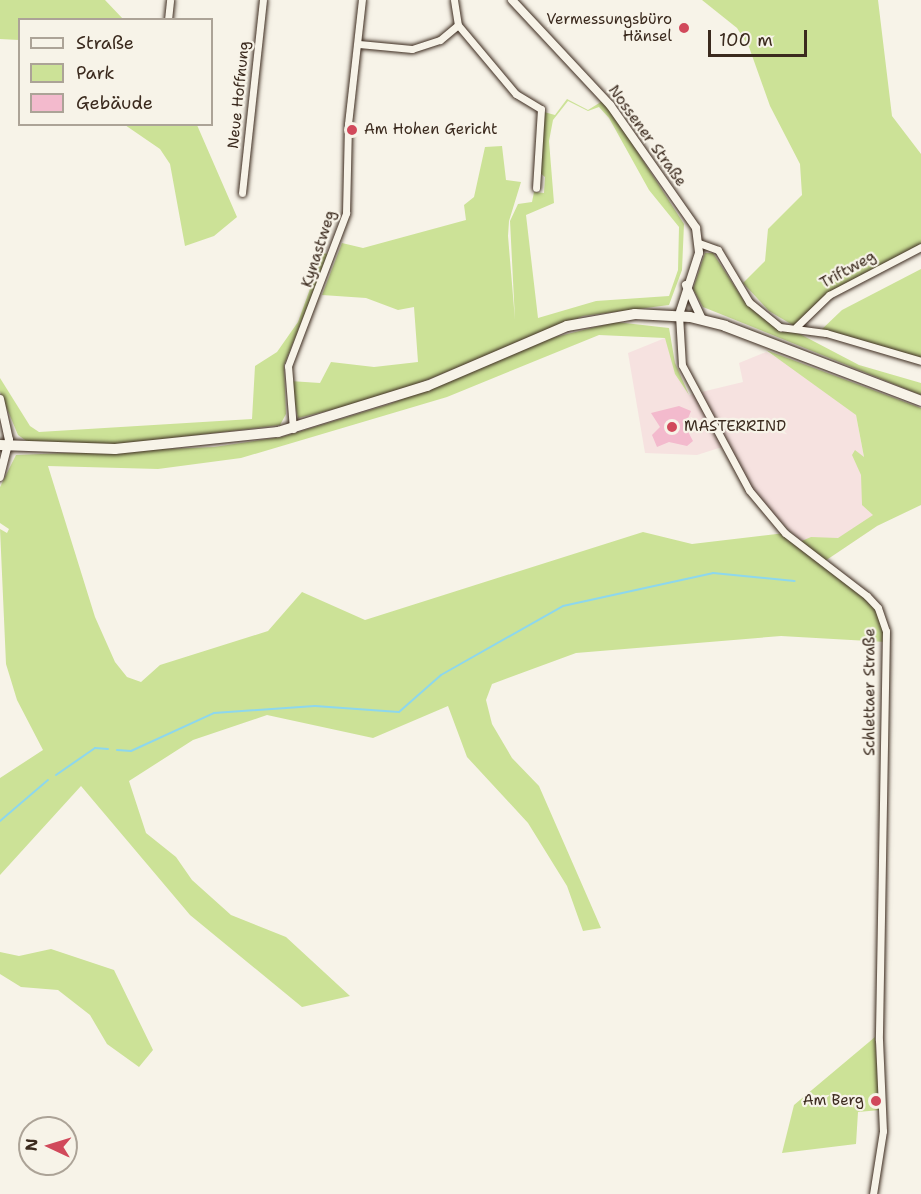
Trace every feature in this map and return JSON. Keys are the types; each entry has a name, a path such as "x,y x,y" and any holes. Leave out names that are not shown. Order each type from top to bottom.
{"main road":[{"path":"4,446 148,447 293,429 427,386 567,326 620,315 679,315 702,320 921,401"}],"street":[{"path":"168,18 170,0"},
{"name":"Neue Hoffnung","path":"242,193 263,0"},
{"name":"Kynastweg","path":"293,429 288,366 346,213 348,124 359,44 362,0"},
{"path":"454,0 458,25 516,94 541,109 536,188"},
{"name":"Nossener Straße","path":"512,0 620,116 691,219 699,243"},
{"path":"359,44 412,49 440,40 458,25"},
{"path":"679,315 699,243 718,250 758,311 780,327 796,327 921,361"},
{"name":"Triftweg","path":"796,327 829,295 921,247"},
{"path":"686,284 702,320"},
{"name":"Schlettaer Straße","path":"679,315 682,365 749,490 803,549 867,596 883,620 880,1002 883,1150 873,1194"},
{"path":"0,399 4,446 1,471"}],"shaded area":[{"path":"665,338 689,395 743,382 739,363 766,352 797,367 856,415 877,526 822,563 749,490 722,447 697,455 645,453 628,353"}],"green space":[{"path":"0,0 105,0 122,18 18,18 18,40 0,39"},
{"path":"702,0 878,0 892,116 921,154 921,247 829,295 796,327 769,311 743,283 765,261 768,229 802,195 800,164 770,106 749,47 737,28"},
{"path":"567,99 588,110 604,100 684,224 682,270 669,305 583,316 388,396 298,418 290,381 320,383 331,362 374,367 418,362 414,307 398,310 366,298 322,295 342,243 363,248 466,220 464,205 474,197 485,147 502,146 506,180 521,182 509,221 508,236 515,320 510,221 518,204 532,202 534,192 544,193 545,177 539,172 544,112 555,115","holes":["568,101 588,111 599,107 609,118 649,190 679,227 678,270 669,296 596,301 538,318 526,215 554,203 549,141 553,120"]},
{"path":"126,126 197,126 237,217 214,236 185,246 170,164 160,149"},
{"path":"323,253 329,254 284,365 286,414 280,425 114,445 28,442 18,435 0,392 0,378 30,426 39,432 252,419 255,366 277,352 298,322"},
{"path":"705,253 713,253 746,304 781,332 796,332 859,365 921,383 921,395 703,307 693,289"},
{"path":"921,269 921,361 819,332 842,310"},
{"path":"616,322 669,328 675,363 689,395 675,374 665,338 599,335 447,397 241,458 158,469 48,466 95,617 115,662 127,677 141,682 160,665 268,631 302,592 365,620 643,532 692,544 785,533 797,543 811,537 838,538 873,515 862,505 861,475 852,455 855,450 864,457 856,415 766,350 921,408 921,505 877,526 822,563 878,608 886,642 781,636 576,653 492,684 486,700 492,724 512,758 539,786 601,928 583,931 567,886 528,823 467,757 448,706 373,738 267,715 193,740 129,781 146,833 176,857 192,880 231,915 286,937 350,996 302,1007 190,915 81,786 0,875 0,778 43,750 17,700 6,664 0,529 7,533 9,529 0,523 0,487 16,455 214,447 282,437 390,404 551,338"},
{"path":"51,949 114,970 153,1050 139,1067 107,1044 90,1015 58,990 21,987 0,974 0,952 19,956"},
{"path":"875,1037 880,1110 858,1112 856,1144 782,1153 794,1105"}],"building":[{"name":"MASTERRIND","path":"679,406 691,411 685,426 693,441 687,446 669,442 657,447 652,435 660,427 651,413"}],"waterway":[{"path":"117,750 131,751 214,713 315,706 399,712 441,675 563,606 713,573 795,581"},
{"path":"56,775 95,748 108,749"},
{"path":"0,821 48,780"}],"place":[{"name":"Vermessungsbüro Hänsel","path":"684,28"},
{"name":"Am Hohen Gericht","path":"352,130"},
{"name":"MASTERRIND","path":"672,427"},
{"name":"Am Berg","path":"876,1101"}]}
